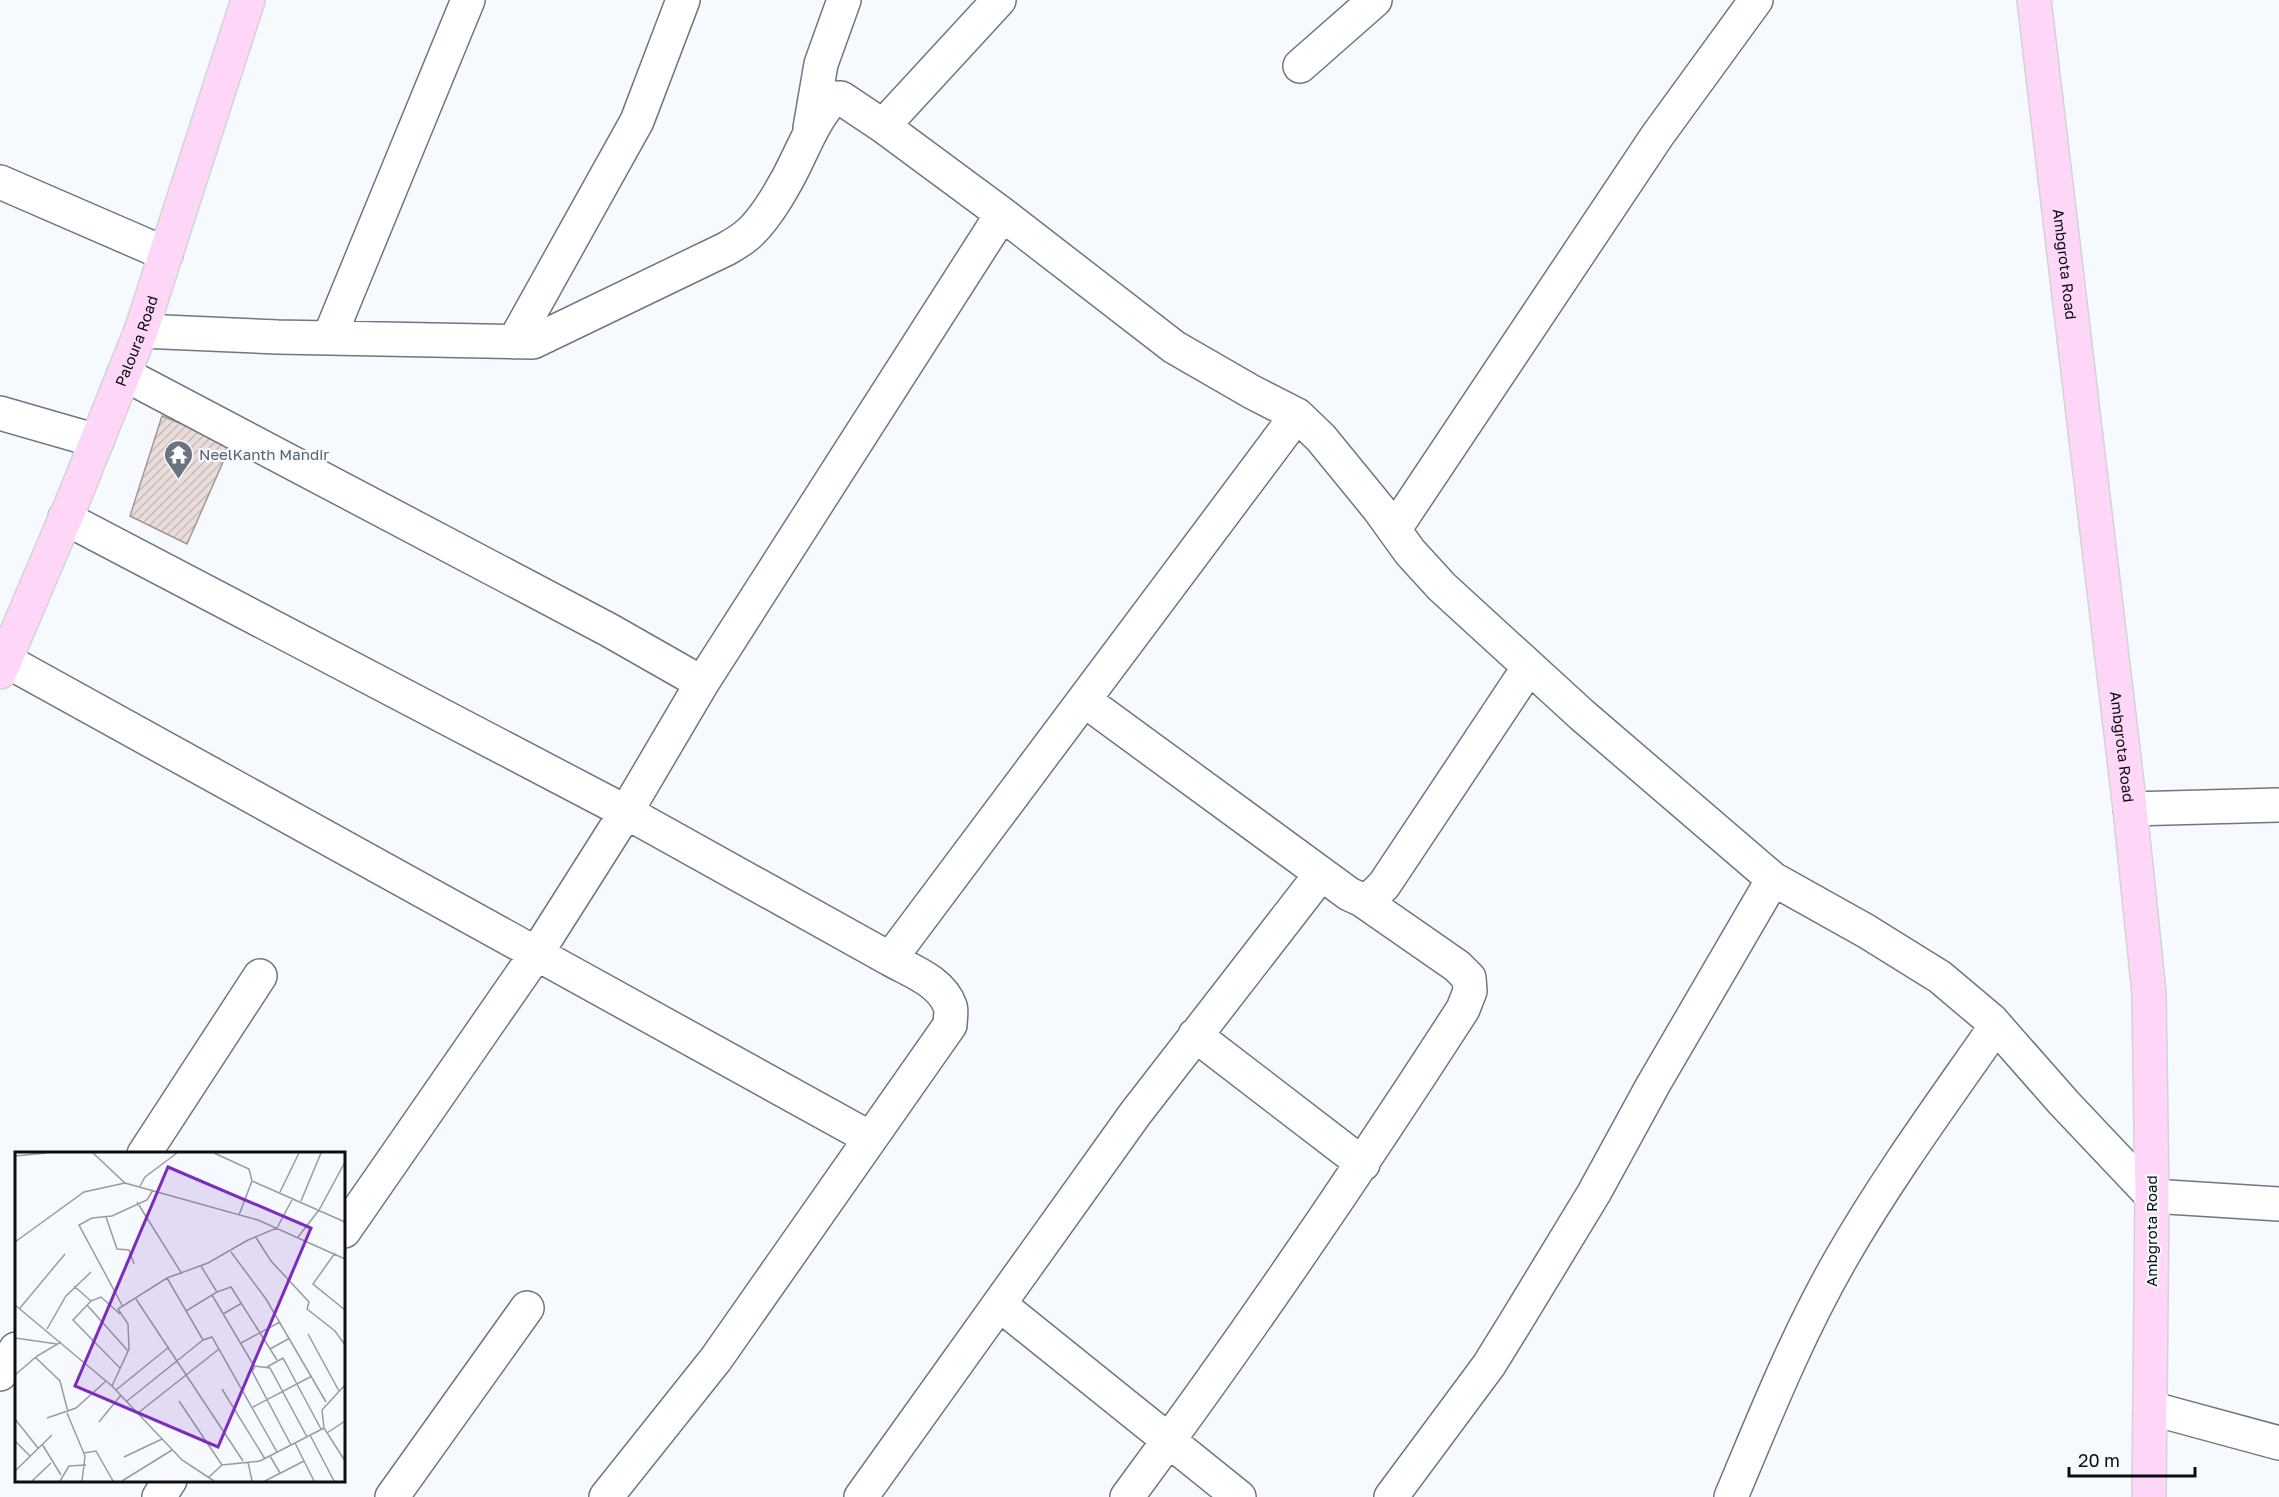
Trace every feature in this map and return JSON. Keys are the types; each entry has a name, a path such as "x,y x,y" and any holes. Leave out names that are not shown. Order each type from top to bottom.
{"main road":[{"name":"Paloura Road","path":"3,666 141,330 248,0"},
{"name":"Ambgrota Road","path":"2034,0 2130,809 2149,993 2152,1196 2149,1497"}],"street":[{"path":"329,338 468,0"},
{"path":"514,342 637,121 683,0"},
{"path":"141,330 329,338 514,342 533,342 549,336 574,321 726,249 747,235 765,214 800,155 809,131 821,64 844,0"},
{"path":"883,126 999,0"},
{"path":"1300,66 1375,0"},
{"path":"1394,530 1657,136 1756,0"},
{"path":"809,131 834,98 854,106 1002,214 1174,347 1297,415 1321,438 1410,552 1442,587 1529,668 1773,879 1866,931 1940,977 1996,1026 2064,1103 2152,1196 2279,1204"},
{"path":"0,182 166,254"},
{"path":"345,1230 536,954 626,812 702,683 1002,214"},
{"path":"124,374 609,630 702,683"},
{"path":"0,413 97,441"},
{"path":"890,959 1297,415"},
{"path":"65,518 626,812 933,983 951,1008 950,1025 716,1359 606,1497"},
{"path":"3,666 536,954 870,1138"},
{"path":"1362,900 1373,896 1384,885 1529,668"},
{"path":"1084,700 1349,894 1362,900 1457,966 1469,978 1470,991 1463,1009 1363,1164 1127,1497"},
{"path":"2130,809 2279,805"},
{"path":"861,1497 1135,1114 1321,874"},
{"path":"1391,1497 1489,1365 1515,1323 1594,1193 1653,1085 1773,879"},
{"path":"145,1152 260,976"},
{"path":"1731,1497 1777,1389 1841,1258 1895,1171 1996,1026"},
{"path":"1195,1035 1363,1164"},
{"path":"999,1304 1239,1497"},
{"path":"392,1497 527,1308"},
{"path":"0,1374 15,1351"},
{"path":"2150,1408 2279,1443"},
{"path":"159,1497 169,1482"}],"building":[{"name":"NeelKanth Mandir","path":"162,416 231,444 187,544 130,516"}],"place":[{"name":"NeelKanth Mandir","path":"178,480"}]}
